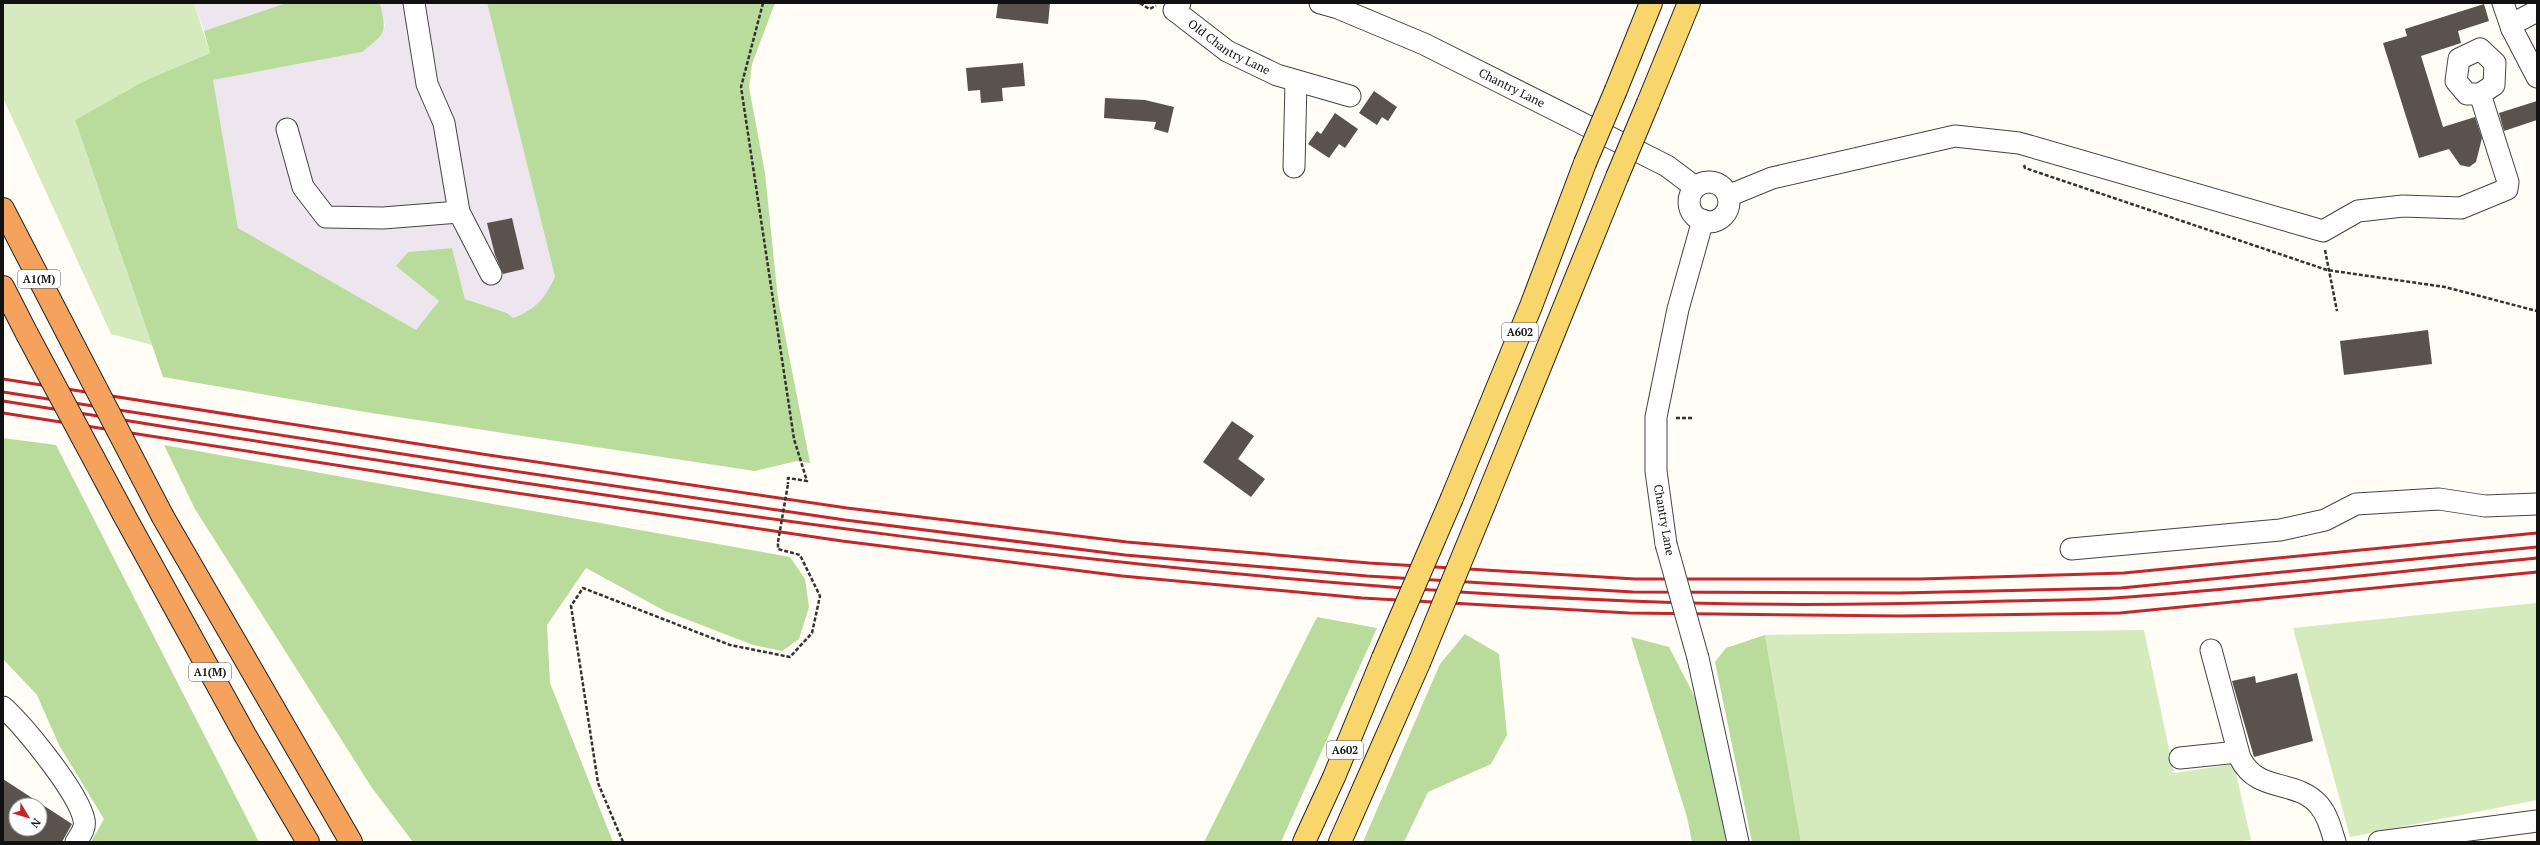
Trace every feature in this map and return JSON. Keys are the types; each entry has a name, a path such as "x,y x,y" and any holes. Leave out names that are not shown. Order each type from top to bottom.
{"highway":[{"name":"A1(M)","path":"3,209 163,517 350,842"},
{"name":"A1(M)","path":"3,287 124,515 245,735 304,837"},
{"path":"302,759 367,842"}],"main road":[{"name":"A602","path":"1304,842 1334,777 1383,658 1452,498 1531,306 1585,163 1651,3"},
{"name":"A602","path":"1340,842 1419,663 1688,3"}],"street":[{"path":"414,3 427,84 444,123 459,212 491,274"},
{"name":"Old Chantry Lane","path":"1180,3 1174,10 1227,51 1296,82"},
{"name":"Chantry Lane","path":"1320,3 1338,8 1424,44 1667,166 1695,187"},
{"path":"2503,3 2512,29 2537,78"},
{"path":"2512,29 2516,22 2537,11"},
{"path":"1294,167 1296,82 1350,96"},
{"path":"1728,196 1772,178 1956,136 2019,143 2323,231 2358,211 2404,206 2461,208 2507,189 2508,182 2480,94"},
{"path":"287,129 303,187 326,217 383,218 459,212"},
{"path":"1714,183 1725,190 1728,196 1728,208 1725,213 1715,220 1703,220 1697,217 1690,206 1690,199 1695,187 1701,184 1714,183"},
{"name":"Chantry Lane","path":"1703,220 1678,310 1656,418 1656,471 1666,544 1698,658 1738,842"},
{"path":"2071,549 2280,530 2325,520 2356,504 2439,499 2485,506 2537,504"},
{"path":"2211,650 2238,752 2245,768 2253,776 2267,784 2292,788 2312,798 2328,818 2335,842"},
{"path":"3,707 18,721 54,768 78,804 84,819 84,828 76,842"},
{"path":"2180,758 2238,752"},
{"path":"2379,842 2537,821"}],"path":[{"path":"624,842 598,783 571,606 584,588 730,646 790,657 812,633 820,596 800,555 778,549 788,478 807,481 794,439 790,416 741,87 763,3"},
{"path":"1140,3 1149,9"},
{"path":"2019,143 2020,156 2025,168 2327,270 2445,287 2537,311"},
{"path":"2323,231 2327,270 2337,311"}],"shaded area":[{"path":"194,3 286,3 204,31"},
{"path":"380,3 487,3 555,277 544,297 533,309 513,318 507,313 465,299 452,248 408,252 396,266 439,301 416,331 238,228 212,80 362,52 385,26"}],"green space":[{"path":"3,3 194,3 210,53 144,81 75,120 152,345 111,334 3,98"},
{"path":"286,3 380,3 384,21 383,32 376,41 362,52 213,80 238,228 416,330 439,301 396,266 408,252 452,248 465,299 507,313 513,318 534,307 547,292 555,277 487,3 775,3 752,64 749,87 765,173 778,299 810,463 797,461 755,471 365,412 163,377 75,120 144,81 210,53 204,31"},
{"path":"3,438 56,445 259,842 91,842 104,819 59,745 37,695 3,659"},
{"path":"164,445 790,557 805,579 809,607 799,639 782,651 753,645 665,611 586,568 547,625 550,683 613,842 413,842 372,788 195,509"},
{"path":"2537,603 2537,800 2350,837 2293,628"},
{"path":"1317,617 1377,628 1281,842 1204,842"},
{"path":"2144,630 2174,773 2234,764 2251,840 2233,842 1801,842 1765,635"},
{"path":"1465,634 1499,654 1507,735 1491,764 1428,792 1404,842 1363,842 1440,664"},
{"path":"1765,635 1801,842 1752,842 1715,662 1726,648"},
{"path":"1631,637 1669,647 1701,709 1727,842 1692,842 1687,817"}],"building":[{"path":"998,3 1050,3 1048,24 996,18"},
{"path":"2484,4 2489,21 2458,31 2461,43 2421,56 2443,127 2475,117 2482,138 2476,162 2469,167 2460,165 2449,149 2419,158 2383,43 2407,36 2405,29"},
{"path":"1023,63 1025,86 1002,88 1003,101 981,103 980,90 968,91 966,68"},
{"path":"1374,91 1397,107 1388,121 1382,117 1377,125 1359,113"},
{"path":"1105,98 1145,100 1174,107 1168,133 1154,129 1156,122 1104,118"},
{"path":"2537,101 2537,120 2504,131 2499,113"},
{"path":"1335,113 1358,129 1345,148 1339,144 1329,158 1308,144 1317,131 1321,134"},
{"path":"512,218 524,269 503,274 495,255 487,223"},
{"path":"2428,330 2432,364 2344,375 2340,341"},
{"path":"1232,421 1254,436 1238,459 1265,479 1251,497 1203,462"},
{"path":"2297,673 2313,741 2254,757 2232,681 2255,676 2256,683"},
{"path":"3,779 31,797 8,797 8,837 48,837 48,808 72,824 62,842 3,842"}],"railway":[{"path":"3,379 482,454 847,508 1127,542 1369,563 1635,579 1920,579 2124,573 2537,533"},
{"path":"3,392 480,466 845,520 1125,555 1367,576 1633,592 1900,593 2121,588 2537,547"},
{"path":"3,401 408,465 814,525 1017,550 1221,572 1425,590 1715,604 1845,604 2071,600 2231,589 2537,558"},
{"path":"3,413 476,487 842,541 1122,576 1362,598 1629,613 1899,616 2120,613 2537,572"}]}
